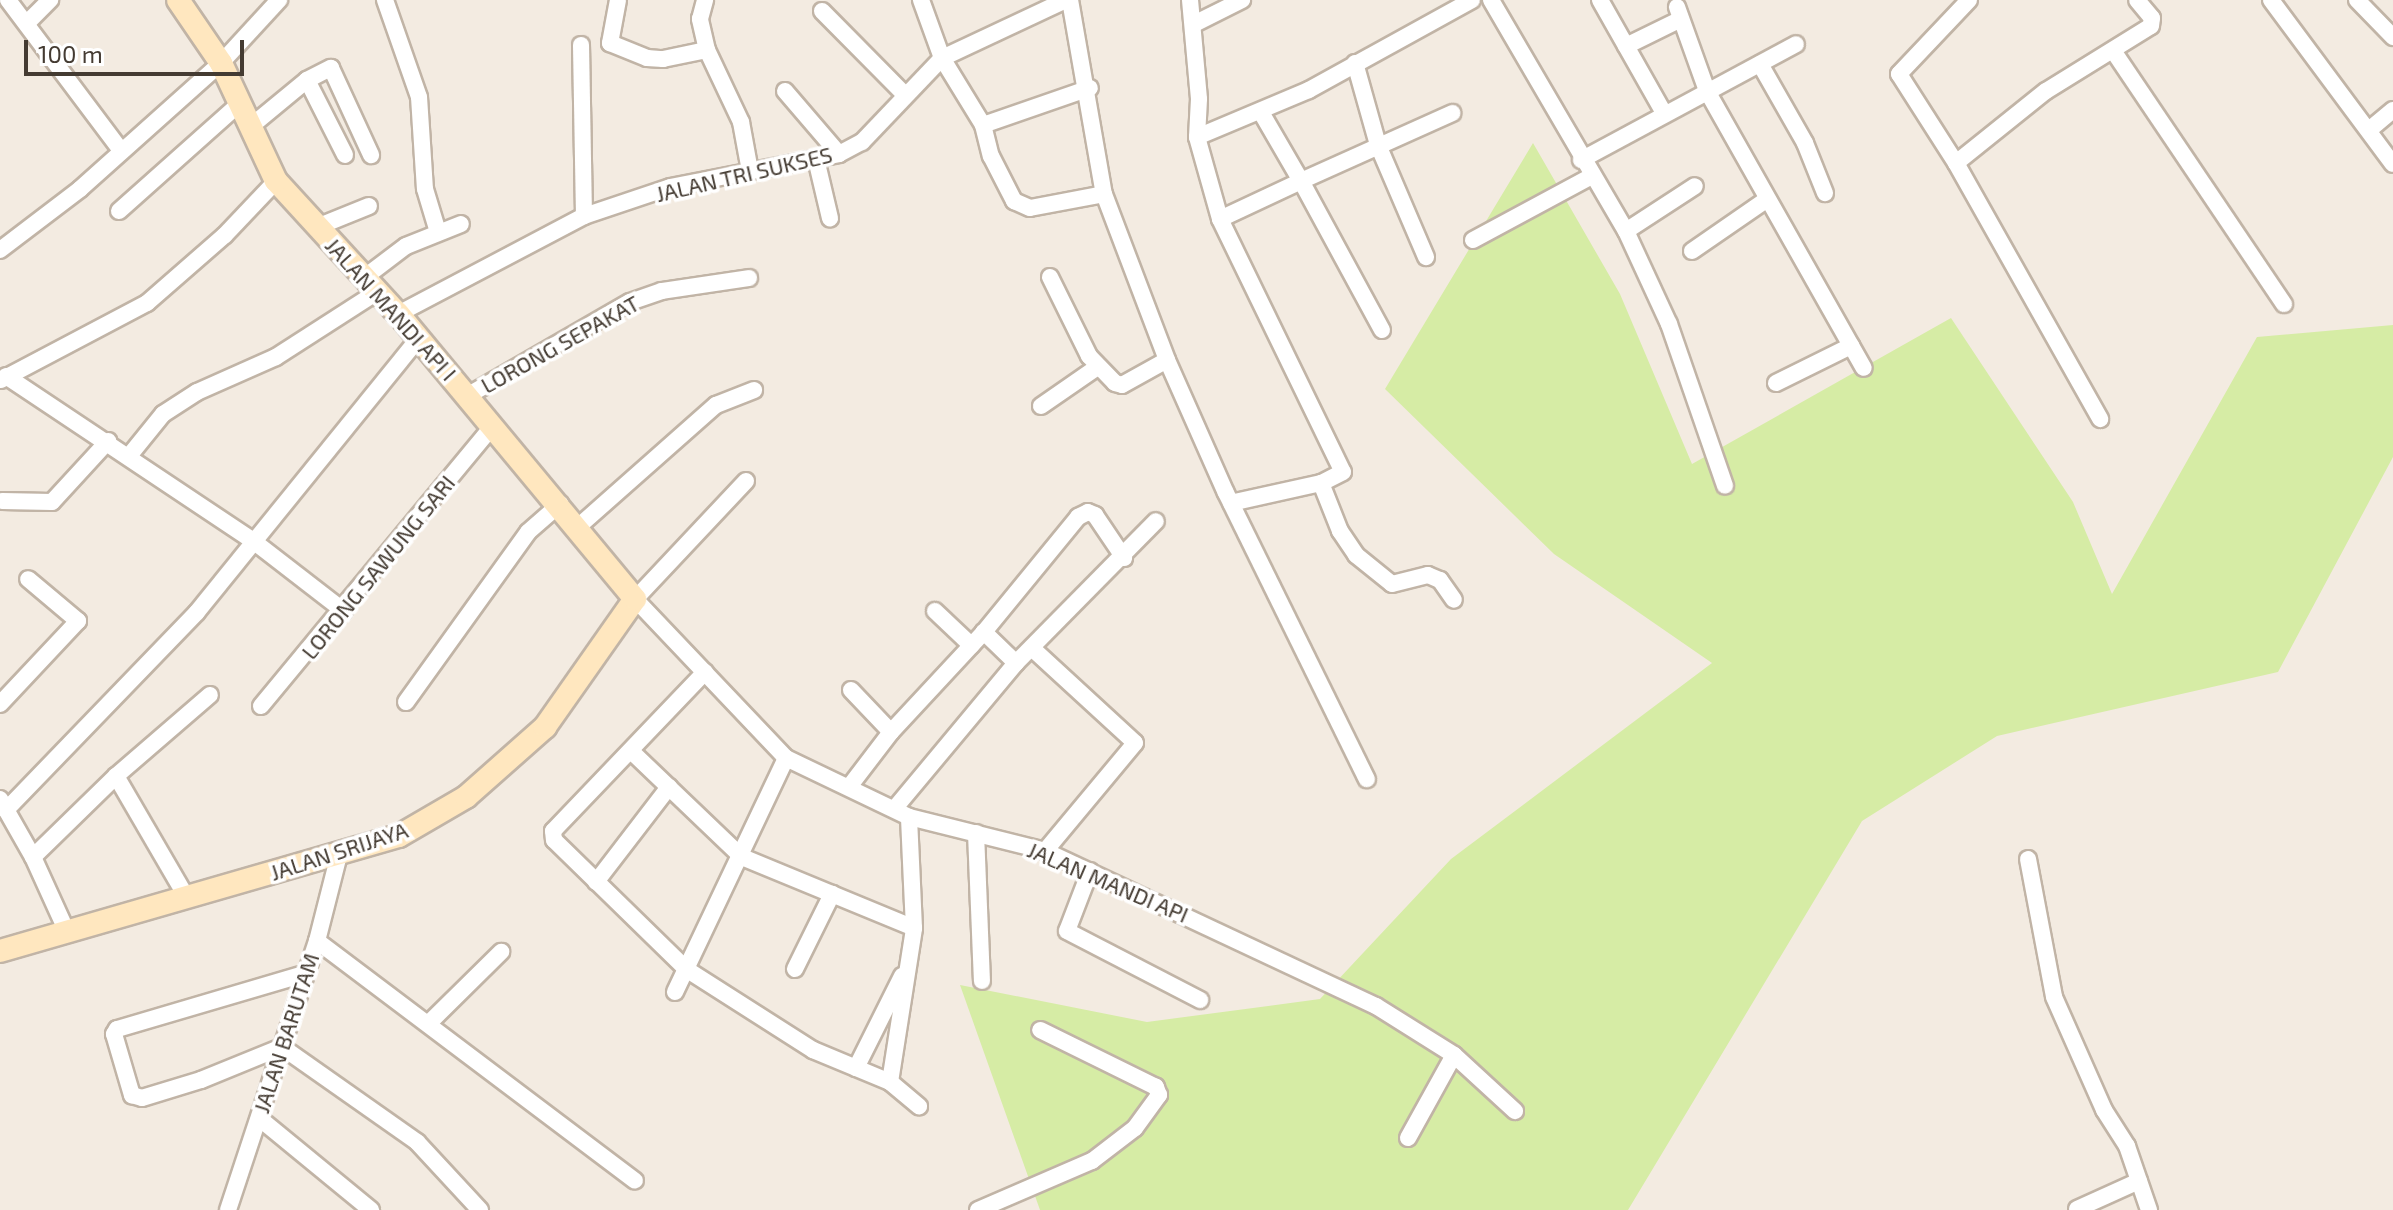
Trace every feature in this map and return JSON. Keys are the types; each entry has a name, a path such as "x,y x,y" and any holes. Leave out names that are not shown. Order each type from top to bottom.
{"street":[{"path":"8,0 120,149"},
{"path":"27,23 50,0"},
{"name":"JALAN MANDI API I","path":"178,0 221,63 276,181 398,314 579,526 635,599"},
{"path":"0,250 80,189 120,149 221,63 279,0"},
{"path":"385,0 419,97 425,189 438,232"},
{"path":"618,0 611,44 647,58 707,50"},
{"path":"705,0 700,19 707,50 741,122 750,171"},
{"path":"921,0 942,58 983,125 991,156 1014,201 1030,208 1104,194"},
{"path":"1068,0 1090,88 1104,194 1167,360 1231,503 1367,779"},
{"name":"JALAN TRI SUKSES","path":"398,314 584,216 670,187 839,154 862,142 942,58 1068,0"},
{"path":"1190,0 1194,24 1197,137 1220,219 1343,470 1321,483 1231,503"},
{"path":"1194,24 1242,0"},
{"path":"1197,137 1262,114 1472,0"},
{"path":"1491,0 1581,160 1626,231 1669,324 1725,486"},
{"path":"1600,0 1664,113"},
{"path":"1969,0 1899,69 1956,163 2100,419"},
{"path":"1956,163 2046,91 2114,52 2152,23 2137,0"},
{"path":"2271,0 2393,164"},
{"path":"2357,0 2393,37"},
{"path":"1626,46 1679,6 1707,91 1766,200 1864,368"},
{"path":"822,11 905,95"},
{"path":"1581,160 1796,44"},
{"path":"581,45 584,216"},
{"path":"2114,52 2284,304"},
{"path":"1355,63 1378,145 1426,257"},
{"path":"1760,64 1805,143 1825,193"},
{"path":"250,127 307,80 332,68 371,155"},
{"path":"307,80 345,155"},
{"path":"983,125 1090,88"},
{"path":"785,91 839,154"},
{"path":"119,211 239,104"},
{"path":"2369,130 2393,110"},
{"path":"1220,219 1452,113"},
{"path":"1262,114 1382,330"},
{"path":"816,159 830,218"},
{"path":"1473,240 1592,176"},
{"path":"3,378 147,303 225,235 276,181"},
{"path":"1626,231 1695,186"},
{"path":"1692,251 1766,200"},
{"path":"317,227 369,206"},
{"path":"129,456 163,414 197,392 276,357 371,284 389,257 461,224"},
{"path":"1050,277 1096,368 1122,385 1167,360"},
{"name":"LORONG SEPAKAT","path":"467,396 630,302 662,291 749,278"},
{"path":"67,932 33,857 3,804 197,612 252,540 418,339"},
{"path":"1776,383 1851,346"},
{"path":"1041,406 1096,368"},
{"path":"3,378 108,441 252,540 344,611"},
{"path":"579,526 716,405 754,390"},
{"name":"LORONG SAWUNG SARI","path":"261,706 344,611 493,426"},
{"path":"2,501 52,502 108,441"},
{"path":"635,599 746,481"},
{"path":"1321,483 1340,531 1356,555 1392,584 1428,575 1440,580 1454,600"},
{"path":"406,702 528,532 560,504"},
{"path":"849,787 891,732 984,632 1088,512 1124,558"},
{"path":"890,1082 914,928 902,813 1016,663 1034,650 1156,521"},
{"path":"0,704 78,621 28,579"},
{"name":"JALAN MANDI API","path":"635,599 786,758 902,813 1045,851 1376,1006 1454,1055 1515,1111"},
{"name":"JALAN SRIJAYA","path":"0,951 399,836 500,772 545,727 635,599"},
{"path":"935,611 971,645"},
{"path":"984,632 1016,663"},
{"path":"1034,650 1135,743 1045,851"},
{"path":"705,672 553,831 554,840 686,969 813,1050 890,1082 919,1106"},
{"path":"851,690 891,732"},
{"path":"33,857 116,776 210,695"},
{"path":"631,751 742,857 914,928"},
{"path":"675,992 742,857 786,758"},
{"path":"116,776 187,898"},
{"path":"596,882 669,787"},
{"path":"976,833 982,981"},
{"name":"JALAN BARUTAM","path":"228,1210 317,941 339,855"},
{"path":"2028,859 2054,997 2139,1181 2149,1210"},
{"path":"1090,871 1067,931 1200,1000"},
{"path":"795,969 832,894"},
{"path":"317,941 635,1181"},
{"path":"428,1024 501,952"},
{"path":"856,1068 909,963"},
{"path":"304,974 117,1029 114,1034 137,1097 201,1080 282,1047 417,1142 480,1210"},
{"path":"978,1210 1117,1144 1160,1092 1040,1030"},
{"path":"1408,1138 1454,1055"},
{"path":"259,1118 371,1210"},
{"path":"2077,1209 2139,1181"}],"green space":[{"path":"1533,143 1620,294 1692,464 1951,318 2073,502 2112,594 2257,337 2393,325 2393,457 2278,672 1997,736 1862,821 1628,1210 1040,1210 960,985 1147,1022 1320,999 1451,859 1712,663 1554,554 1385,389"}]}
